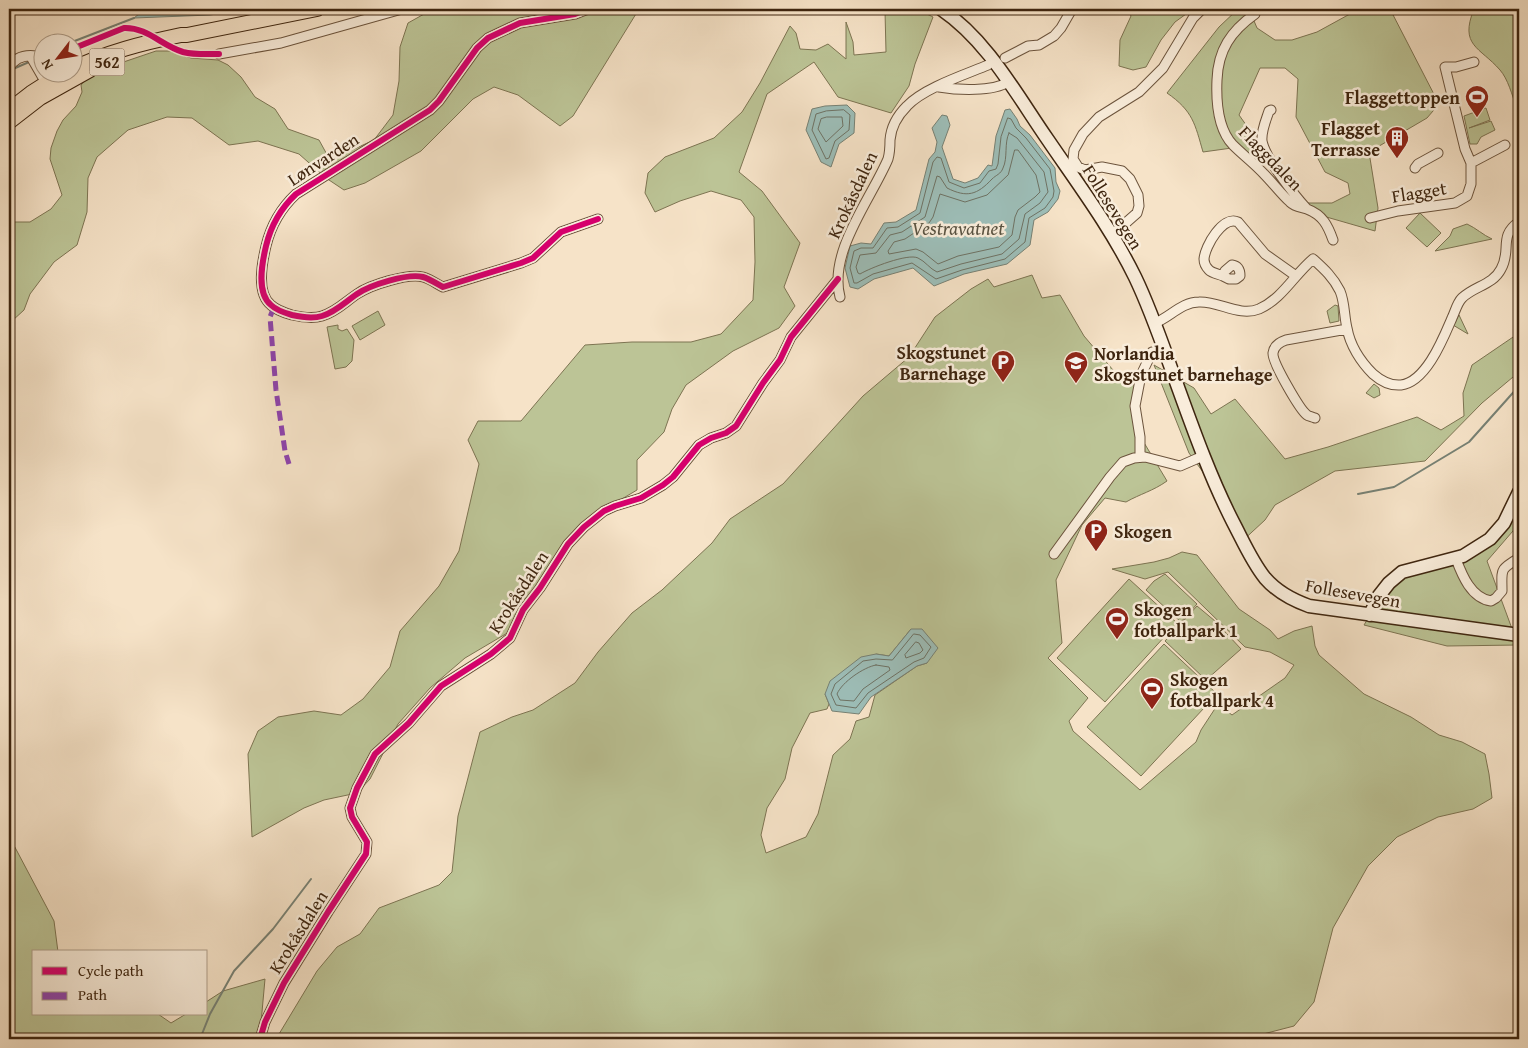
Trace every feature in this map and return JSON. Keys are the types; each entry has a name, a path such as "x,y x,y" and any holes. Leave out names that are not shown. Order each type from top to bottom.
{"main road":[{"name":"562","path":"82,61 181,35 317,9"},
{"name":"Follesevegen","path":"941,9 959,22 974,37 1008,82 1112,235 1134,276 1155,324 1203,456 1243,542 1272,586 1290,598 1309,606 1519,635"},
{"name":"562","path":"82,70 162,41"},
{"name":"562","path":"82,64 96,58"},
{"name":"562","path":"9,110 51,82"},
{"name":"562","path":"9,122 52,82"},
{"path":"1376,616 1378,597 1389,583 1402,572 1456,559 1482,546 1498,531 1510,514 1519,492"}],"street":[{"path":"219,54 281,43 402,9"},
{"name":"Lønvarden","path":"588,9 575,14 529,21 488,38 481,43 430,110 296,194 281,209 269,235 263,264 263,291 266,300 274,307 298,316 319,317 339,309 356,294 368,288 410,276 422,276 443,287 521,264 533,258 561,232 598,219"},
{"path":"1005,58 1028,46 1039,45 1054,36 1072,9"},
{"path":"1112,235 1137,213 1139,206 1138,195 1130,180 1122,171 1102,168 1085,170 1078,167 1073,159 1074,150 1084,134 1099,117 1139,92 1163,68 1193,18 1202,9"},
{"name":"Flaggdalen","path":"1255,14 1233,32 1224,48 1217,71 1216,95 1220,118 1232,144 1263,173 1290,203 1320,216 1324,220 1333,240"},
{"path":"9,68 16,59 32,52"},
{"name":"Flagget","path":"1370,218 1398,211 1455,203 1467,196 1471,184 1471,163 1464,149 1444,67 1456,67 1474,62"},
{"name":"Krokåsdalen","path":"840,297 838,279 840,262 849,233 889,156 893,124 906,107 916,98 931,89 988,65"},
{"name":"Krokåsdalen","path":"939,87 961,89 1002,86 1008,82"},
{"name":"Flaggdalen","path":"1271,110 1262,133 1264,149 1307,209"},
{"path":"1471,163 1505,145"},
{"path":"1415,168 1418,164 1438,154"},
{"path":"1223,276 1207,268 1204,258 1221,225 1234,220 1238,222 1265,254 1296,276"},
{"path":"1155,324 1181,307 1198,302 1245,311 1255,310 1274,300 1313,259 1328,272 1340,291 1347,329 1361,359 1378,378 1394,384 1411,382 1420,375 1430,362 1462,298 1491,280 1500,272 1506,254 1507,235 1513,226 1519,222"},
{"name":"Krokåsdalen","path":"260,1039 265,1022 284,983 366,854 367,842 352,817 350,808 357,788 375,754 409,723 441,686 491,654 510,638 523,610 540,588 568,544 584,527 604,511 641,498 663,485 673,477 699,445 711,438 726,433 736,426 762,383 780,360 791,337 838,279"},
{"path":"1314,418 1306,414 1292,392 1274,360 1274,351 1278,344 1286,340 1347,329"},
{"path":"1140,457 1140,437 1135,406 1141,375 1152,352"},
{"path":"1054,554 1110,476 1123,462 1147,457 1180,466 1203,456"},
{"path":"1456,559 1469,587 1482,598 1491,601 1502,591 1501,575 1504,568 1519,558"}],"green space":[{"path":"433,9 639,9 573,116 560,126 518,95 494,87 473,99 421,151 365,183 344,190 326,178 299,154 258,141 229,145 192,118 167,117 128,130 97,157 88,178 87,212 77,245 54,262 30,294 24,310 12,321 9,287 9,222 30,222 51,209 62,195 50,159 51,148 63,120 76,106 82,92 81,85 86,79 97,71 156,51 170,51 191,58 218,60 228,65 241,77 255,97 275,109 288,129 319,140 330,160 374,140 393,115 399,81 400,47 408,23"},
{"path":"886,9 917,9 933,17 915,64 909,86 891,113 838,97 814,62 767,94 739,172 762,191 800,243 784,287 795,306 779,328 733,351 686,385 672,409 664,432 637,460 637,490 583,522 564,541 509,632 465,658 430,688 398,724 370,779 357,793 324,800 304,808 252,837 248,754 258,731 278,717 314,711 341,715 363,699 390,667 400,631 439,586 459,551 479,464 468,440 478,421 521,421 585,345 632,342 691,342 721,334 753,300 755,262 754,217 741,200 711,191 680,201 655,212 645,193 648,173 665,157 714,138 742,112 760,83 790,26 796,33 800,49 816,50 828,44 846,59 846,22 853,42 854,55 886,52"},
{"path":"1128,9 1193,9 1175,22 1161,40 1146,67 1133,70 1119,66 1120,40 1131,16"},
{"path":"1238,9 1249,9 1257,28 1275,40 1292,40 1317,32 1359,9 1390,9 1439,104 1427,118 1369,152 1378,208 1375,231 1323,216 1308,203 1332,203 1350,194 1348,183 1325,172 1296,117 1298,79 1285,68 1260,68 1239,115 1259,143 1251,162 1239,147 1203,152 1198,134 1188,112 1167,93 1219,27"},
{"path":"1474,9 1519,9 1519,104 1516,106 1510,87 1503,74 1474,45 1470,38 1470,21"},
{"path":"1486,108 1490,120 1469,128 1491,121 1495,130 1481,137 1477,144 1470,144 1464,116"},
{"path":"1420,213 1441,233 1427,247 1406,228"},
{"path":"1467,224 1492,239 1435,251 1450,236 1453,229"},
{"path":"1032,275 1042,298 1060,295 1084,336 1113,370 1138,388 1136,408 1143,441 1167,481 1126,502 1105,498 1082,525 1056,580 1062,643 1048,658 1088,698 1069,721 1073,731 1140,790 1196,742 1201,730 1218,704 1232,715 1285,678 1294,665 1270,652 1245,647 1168,572 1145,579 1112,569 1154,562 1182,552 1197,555 1239,609 1270,630 1278,639 1294,631 1312,626 1315,646 1319,655 1364,694 1411,717 1439,735 1462,742 1485,754 1492,798 1473,809 1438,817 1397,837 1368,866 1333,928 1314,1002 1294,1026 1244,1039 276,1039 317,971 337,947 360,934 379,908 439,885 452,872 458,816 480,732 512,717 533,710 575,683 598,652 632,613 662,590 712,543 730,519 783,484 863,396 909,357 935,317 971,289 988,279 994,287","holes":["911,629 927,663 917,666 875,695 869,717 856,721 850,739 833,755 818,814 806,837 766,853 761,835 767,808 785,779 792,748 810,713 827,709 829,704 825,694 876,654 889,656"]},
{"path":"1335,305 1338,306 1339,321 1330,323 1327,311"},
{"path":"378,311 385,325 360,340 352,326"},
{"path":"1459,315 1468,334 1453,325"},
{"path":"338,325 338,329 342,331 347,329 354,340 352,361 346,367 335,369 327,327"},
{"path":"1519,333 1519,372 1482,403 1425,461 1335,471 1275,505 1265,520 1239,544 1233,513 1189,453 1154,365 1194,388 1211,414 1235,399 1285,459 1328,447 1417,417 1441,430 1464,416 1463,393 1472,365"},
{"path":"1374,384 1379,388 1380,395 1374,398 1366,393"},
{"path":"1519,483 1519,524 1487,561 1518,645 1447,646 1364,625 1396,574 1475,551 1506,515"},
{"path":"1165,574 1197,604 1181,622 1146,590 1154,581"},
{"name":"Skogen fotballpark 1","path":"1129,579 1177,623 1105,702 1057,658"},
{"path":"1197,606 1215,621 1241,649 1206,680 1165,641"},
{"name":"Skogen fotballpark 4","path":"1164,644 1217,694 1141,776 1087,727"},
{"path":"9,836 54,921 58,950 32,950 32,1016 161,1016 171,1023 183,1016 208,1016 208,1001 223,991 265,979 258,1039 9,1039"}],"water":[{"path":"145,9 252,9 210,15 134,18"},
{"path":"847,105 855,113 854,133 839,144 831,167 821,162 806,130 812,109 825,106"},
{"name":"Vestravatnet","path":"1010,109 1020,126 1030,135 1055,168 1056,182 1060,191 1058,199 1048,212 1034,220 1030,245 1007,264 964,274 934,286 913,268 874,279 858,289 850,287 845,268 850,246 861,243 871,244 884,223 896,222 916,210 929,159 935,152 937,142 932,128 942,115 947,116 950,125 942,147 953,179 965,183 978,178 988,165 992,166 996,136 1005,110"},
{"path":"911,629 922,629 938,648 927,663 917,666 871,697 859,714 832,711 825,694 830,681 861,657 876,654 889,656"}],"waterway":[{"path":"82,38 134,18"},
{"path":"13,69 29,62"},
{"path":"1358,494 1394,487 1469,442 1519,386"},
{"path":"200,1039 210,1014 234,971 273,929 311,879"}],"marked path":[{"path":"274,307 270,317 276,390 285,451 289,464"}],"cycle path":[{"path":"588,9 575,14 520,23 488,38 477,48 439,101 430,110 296,194 285,205 273,224 268,238 261,277 263,293 266,300 281,311 310,318 318,317 332,312 357,294 389,281 416,276 426,278 443,287 521,263 533,258 561,232 598,219"},
{"path":"82,45 124,28 132,28 140,30 183,52 219,54"},
{"path":"260,1039 265,1022 284,983 366,854 367,842 352,817 350,808 357,788 375,754 409,723 441,686 491,654 510,638 523,610 540,588 568,544 584,527 604,511 641,498 663,485 673,477 699,445 711,438 726,433 736,426 780,360 791,337 838,279"}],"place":[{"name":"Flaggettoppen","path":"1477,118"},
{"name":"Flagget Terrasse","path":"1397,159"},
{"name":"Skogstunet Barnehage","path":"1003,383"},
{"name":"Norlandia Skogstunet barnehage","path":"1076,384"},
{"name":"Skogen","path":"1096,552"},
{"name":"Skogen fotballpark 1","path":"1117,640"},
{"name":"Skogen fotballpark 4","path":"1152,710"}]}
